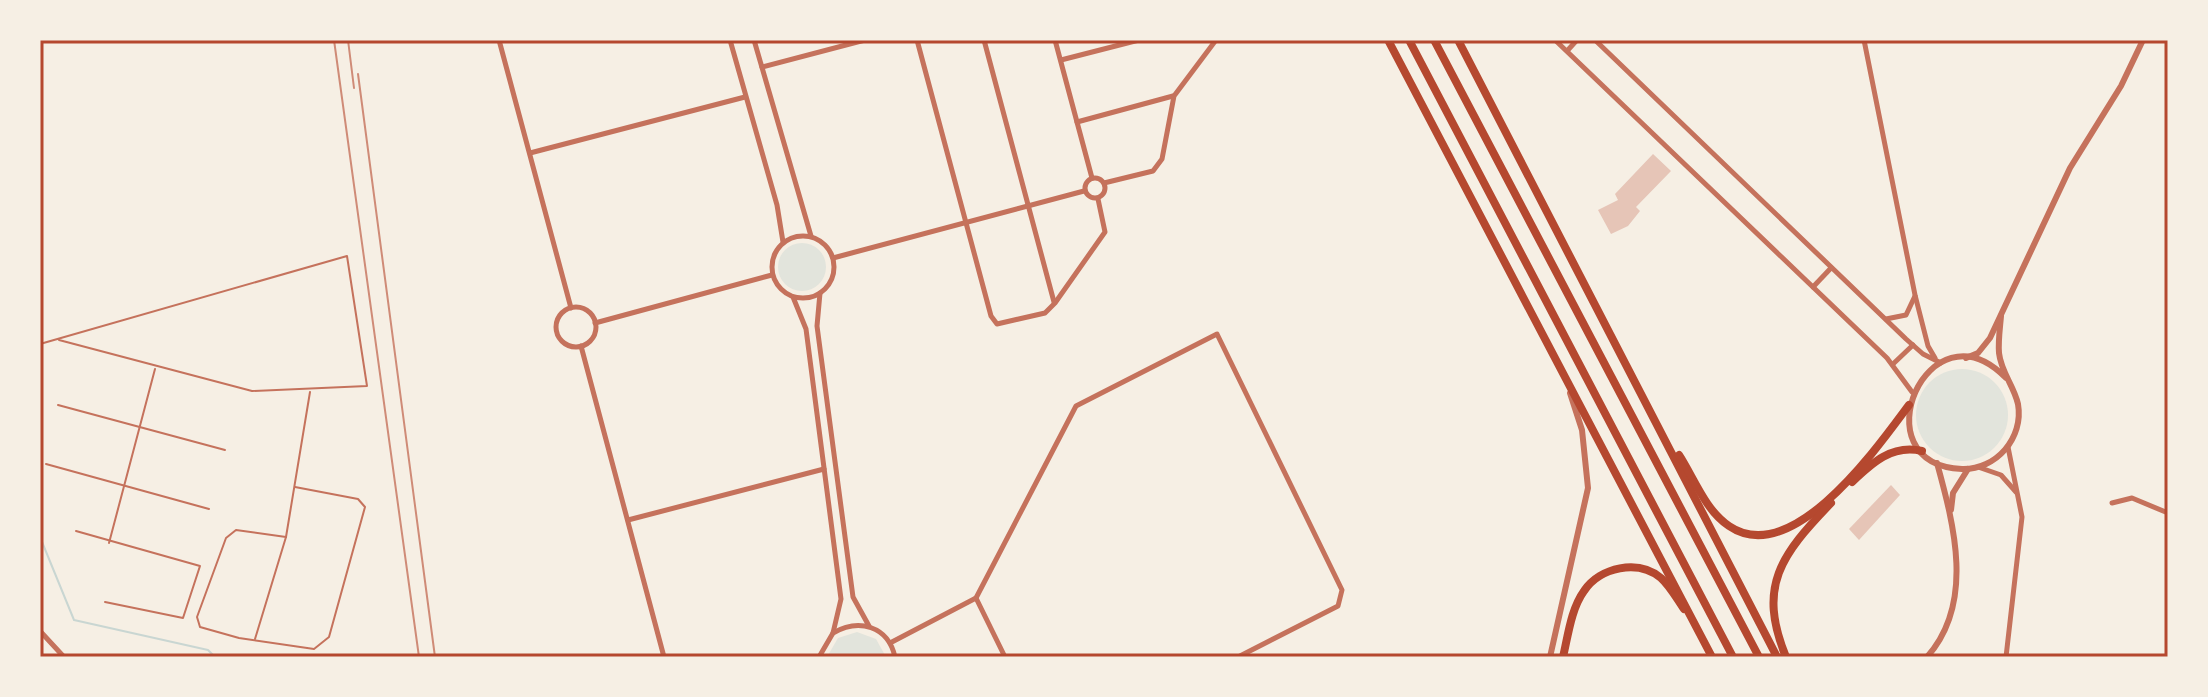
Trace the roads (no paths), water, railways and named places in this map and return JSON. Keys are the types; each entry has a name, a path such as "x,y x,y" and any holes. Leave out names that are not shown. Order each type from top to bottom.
{"highway":[{"path":"1388,40 1712,657"},
{"path":"1409,40 1733,657"},
{"path":"1434,40 1759,657"},
{"path":"1458,40 1777,657"},
{"path":"1649,407 1711,510 1730,526 1762,535 1789,529 1823,504 1882,441 1909,405"},
{"path":"1786,657 1771,610 1777,575 1787,557 1828,506 1872,464 1901,448 1922,451"},
{"path":"1563,657 1583,592 1611,569 1632,568 1662,579 1702,637"}],"street":[{"path":"499,40 571,308"},
{"path":"730,40 777,205 783,242"},
{"path":"754,40 811,236"},
{"path":"762,67 865,40"},
{"path":"833,258 965,223 1029,207 1084,191 1098,199 1105,232 1045,313 997,324 991,316 965,223 917,40"},
{"path":"984,40 1055,303"},
{"path":"1055,40 1092,178"},
{"path":"1061,60 1139,40"},
{"path":"1092,178 1104,183 1153,171 1162,159 1174,96 1216,40"},
{"path":"1555,40 1893,364 1912,392"},
{"path":"1567,51 1577,40"},
{"path":"1595,40 1913,345 1938,360 1966,358 1988,364 2006,378"},
{"path":"1864,40 1915,295 1928,346 1938,360"},
{"path":"1966,358 1984,346 2001,316 2070,168 2121,86 2143,40"},
{"path":"1077,122 1174,96"},
{"path":"530,153 745,97"},
{"path":"1084,191 1087,181 1092,178"},
{"path":"1098,199 1105,190 1104,183"},
{"path":"820,293 793,297 784,292 772,275 773,257 783,242 791,237 811,236 828,248 833,258 832,278 820,293 817,326 851,581 860,613 869,626 890,643 895,657"},
{"path":"1813,287 1831,268"},
{"path":"595,323 772,275"},
{"path":"1886,319 1906,315 1915,295"},
{"path":"793,297 806,329 841,599 833,633 819,657"},
{"path":"571,308 583,309 595,323 594,335 581,346 563,343 557,333 560,315 571,308"},
{"path":"1938,360 1912,392 1910,429 1922,451 1937,463 1968,469 1992,461 2008,446 2016,430 2019,412 1999,355 2001,316"},
{"path":"890,643 976,598 1076,406 1217,334 1342,590 1338,606 1238,657"},
{"path":"1893,364 1913,345"},
{"path":"581,346 664,657"},
{"path":"1550,657 1588,488 1582,430 1565,374"},
{"path":"2006,657 2022,517 2008,446"},
{"path":"1927,657 1940,638 1954,601 1957,560 1937,463"},
{"path":"1978,467 2001,475 2020,498"},
{"path":"628,520 824,469"},
{"path":"1950,517 1953,493 1968,469"},
{"path":"2112,503 2132,498 2168,513"},
{"path":"976,598 1005,657"},
{"path":"833,633 845,626 869,626"},
{"path":"40,631 64,657"}],"lane":[{"path":"40,344 347,256 367,386 310,391 252,391 59,340"},
{"path":"109,543 156,367"},
{"path":"254,640 286,537 310,391"},
{"path":"58,405 225,450"},
{"path":"46,464 209,509"},
{"path":"286,537 236,530 226,538 197,617 200,627 254,640 314,649 323,644 331,631 365,507 358,499 295,487"},
{"path":"76,531 109,543 200,566 183,618 105,602"}],"waterway":[{"path":"40,537 74,620 208,650 215,657"}],"railway":[{"path":"334,40 419,657"},
{"path":"348,40 354,88"},
{"path":"358,74 435,657"}]}
